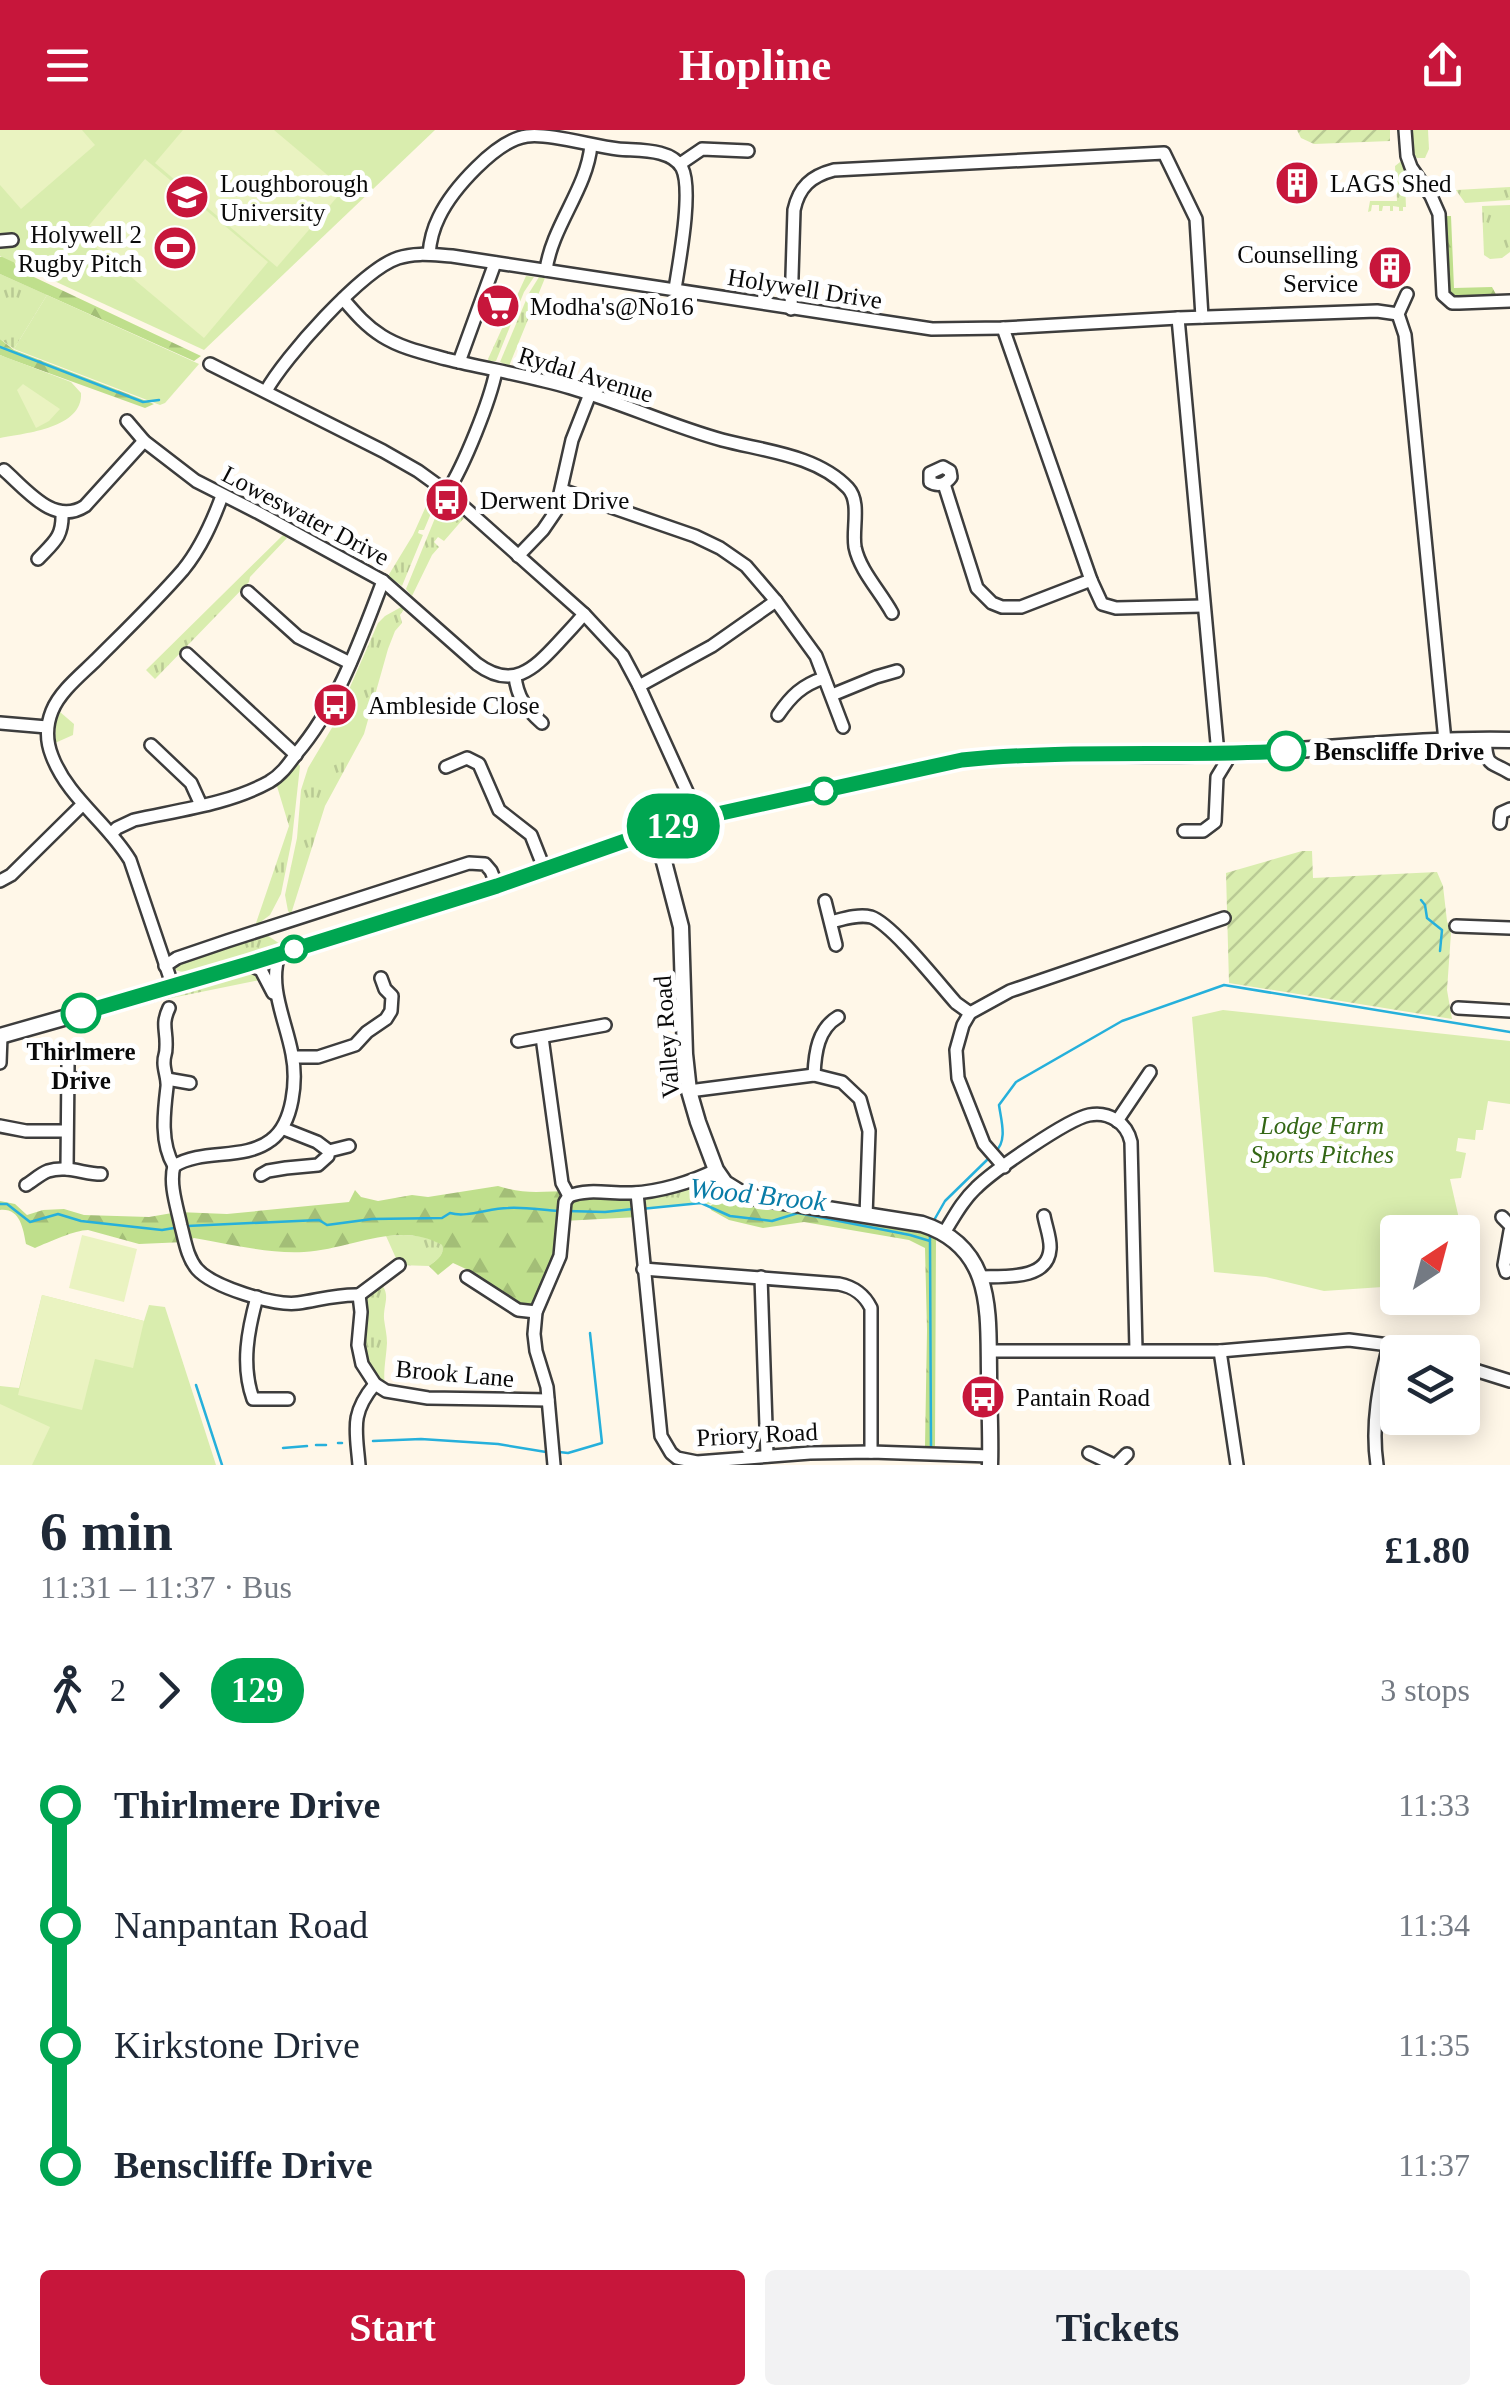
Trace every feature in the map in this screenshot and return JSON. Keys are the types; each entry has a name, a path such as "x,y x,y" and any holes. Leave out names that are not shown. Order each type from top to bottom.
{"street":[{"path":"1405,130 1411,167 1440,214 1447,300 1510,301"},
{"path":"428,254 432,232 446,204 467,178 517,138 538,136 667,154 684,172 685,217 674,289"},
{"path":"546,270 591,146"},
{"path":"680,164 702,150 728,154 748,151"},
{"path":"791,309 794,210 808,182 823,173 1164,154 1196,220 1202,317"},
{"name":"Holywell Drive","path":"266,391 287,360 343,299 385,264 413,254 546,270 917,328 1003,328 1377,311 1398,314"},
{"path":"459,362 495,263"},
{"path":"1406,294 1398,314 1405,335 1446,741"},
{"name":"Rydal Avenue","path":"343,299 383,337 422,353 590,394 694,432 831,468 852,493 858,560 892,613"},
{"path":"1178,318 1202,606 1224,754 1217,777 1214,822 1204,831 1184,831"},
{"path":"1003,328 1102,604 1116,608 1202,606"},
{"path":"210,364 392,456 447,492 584,614 614,644 639,686 699,818"},
{"path":"447,492 496,370"},
{"path":"518,556 551,519 562,490 572,440 590,394"},
{"name":"Loweswater Drive","path":"128,421 144,441 196,482 383,581 485,670 499,676 515,676"},
{"path":"7,476 42,503 62,513 74,512 85,506 144,441"},
{"path":"944,484 977,588 992,603 1021,607 1091,580"},
{"path":"562,490 695,536 746,566 816,656 832,695 831,714 844,727"},
{"path":"174,987 130,860 66,783 47,741 47,727 61,697 196,552 222,496"},
{"path":"38,558 59,536 62,513"},
{"path":"111,834 134,820 239,794 268,782 284,770 321,723 383,581"},
{"path":"885,600 897,591"},
{"path":"248,592 298,637 350,663"},
{"path":"639,686 712,646 776,600"},
{"path":"538,715 521,700 515,676 540,662 584,614"},
{"path":"187,654 296,755"},
{"path":"832,695 896,672"},
{"path":"778,716 797,692 824,678"},
{"path":"0,723 47,727"},
{"path":"1485,739 1488,760 1510,773"},
{"path":"0,1063 0,1036 174,987 497,886 656,830 962,760 1004,756 1224,754 1510,740"},
{"path":"151,744 191,784 201,804"},
{"path":"446,768 467,758 479,764 500,810 531,834 544,868"},
{"path":"0,881 11,875 82,805"},
{"path":"1500,822 1501,812 1510,809"},
{"name":"Valley Road","path":"656,830 681,927 689,1090 716,1170"},
{"path":"165,966 210,946 469,863 485,864 497,886"},
{"path":"825,902 836,945"},
{"path":"831,922 870,917 886,927 956,1003 970,1013"},
{"path":"997,1160 978,1132 958,1078 958,1038 970,1013 1010,990 1207,930 1224,918"},
{"path":"1463,924 1510,928"},
{"path":"174,1166 187,1159 270,1142 289,1119 293,1057 280,1007 276,966 279,954"},
{"path":"248,964 264,973 280,1007"},
{"path":"293,1057 356,1050 368,1032 386,1019 397,995 384,989 381,978"},
{"path":"1465,1005 1510,1011"},
{"path":"169,1008 157,1019 166,1047 164,1133 174,1166 172,1178 182,1228 194,1266 212,1281 257,1297 293,1304 341,1294 358,1295 399,1265"},
{"path":"814,1074 818,1043 833,1016"},
{"path":"518,1041 604,1025"},
{"path":"542,1037 565,1206 560,1256 536,1312 534,1334 548,1400 553,1457"},
{"path":"1117,1120 1152,1069"},
{"path":"67,1169 68,1071 82,1080"},
{"path":"689,1090 814,1074 852,1090 866,1113 869,1131 866,1216"},
{"path":"167,1079 190,1084"},
{"path":"934,1229 962,1203 997,1160 1030,1148 1082,1117 1102,1115 1117,1120 1126,1128 1130,1142 1136,1350"},
{"path":"0,1126 26,1131 66,1131"},
{"path":"284,1128 329,1151 349,1146"},
{"path":"265,1169 318,1165 329,1151"},
{"path":"26,1185 49,1170 101,1174"},
{"path":"565,1206 586,1192 637,1205 716,1170 725,1184 746,1196 934,1229 960,1247 980,1277 988,1307 990,1460"},
{"name":"Priory Road","path":"637,1205 662,1436 677,1458 698,1462 767,1456 811,1459 871,1452 990,1460"},
{"path":"980,1277 1026,1275 1042,1266 1050,1247 1044,1216"},
{"path":"1506,1272 1508,1228"},
{"path":"644,1269 849,1286 866,1298 871,1308 871,1452"},
{"path":"761,1277 767,1456"},
{"path":"473,1278 518,1310 536,1312"},
{"name":"Brook Lane","path":"358,1295 362,1364 375,1384 386,1391 428,1398 548,1400"},
{"path":"257,1297 247,1349 249,1401 288,1399"},
{"path":"988,1352 1220,1351 1349,1340 1380,1344"},
{"path":"1220,1351 1237,1465"},
{"path":"1480,1372 1510,1382"},
{"path":"359,1465 357,1414 375,1384"},
{"path":"1377,1465 1376,1405 1380,1387"},
{"path":"1089,1453 1115,1465 1127,1454"}],"green space":[{"name":"Loughborough University","path":"0,130 435,130 204,350 0,256"},
{"path":"0,130 82,130 95,145 21,209 0,185"},
{"path":"183,130 274,130 344,189 277,267 155,163"},
{"path":"1297,130 1390,130 1390,141 1314,144 1301,138"},
{"path":"1411,130 1428,130 1429,149 1425,158 1414,155"},
{"name":"Holywell 2 Rugby Pitch","path":"145,159 268,262 204,338 81,235"},
{"path":"1404,159 1406,207 1399,211 1399,207 1393,206 1390,211 1390,206 1383,206 1379,211 1379,205 1372,205 1368,212 1370,201 1397,201 1395,166"},
{"path":"1510,187 1510,200 1465,203 1456,190"},
{"path":"1510,205 1510,252 1502,258 1490,259 1484,255 1482,206"},
{"path":"1441,216 1451,216 1454,288 1492,287 1499,300 1453,300 1446,294"},
{"path":"11,254 17,269 201,356 194,361 0,274 0,257"},
{"path":"0,274 47,295 14,349 0,339"},
{"path":"526,276 534,277 496,361 489,361 488,359"},
{"path":"539,277 545,278 509,366 500,362"},
{"path":"47,295 199,364 160,405 14,349"},
{"path":"0,339 14,350 154,404 145,408 7,358 0,355"},
{"path":"0,355 71,382 81,393 73,414 51,427 0,438"},
{"path":"23,384 60,409 36,428 17,390"},
{"path":"431,495 437,499 424,530 419,530 423,535 402,586 388,576"},
{"path":"442,501 464,518 444,541 438,537 434,542 439,547 412,596 406,589"},
{"path":"283,535 287,538 249,582 155,679 146,670"},
{"path":"403,606 402,623 388,649 364,734 325,806 291,914 285,895 308,768 333,726 378,623"},
{"path":"60,712 74,724 73,735 55,743 56,722"},
{"path":"297,762 300,766 292,839 281,894 270,915 255,926 289,826 276,783"},
{"path":"1312,851 1313,878 1437,872 1451,933 1447,990 1452,1019 1229,983 1226,873"},
{"path":"264,933 280,944 212,968 175,970 177,962"},
{"path":"250,970 260,980 147,1003"},
{"name":"Lodge Farm Sports Pitches","path":"1223,1010 1510,1041 1510,1104 1488,1101 1483,1130 1476,1130 1475,1140 1458,1138 1456,1151 1466,1153 1461,1178 1450,1179 1458,1215 1380,1215 1380,1287 1324,1291 1266,1277 1214,1272 1192,1017"},
{"path":"716,1170 734,1191 719,1202 638,1209 637,1193"},
{"path":"498,1186 526,1192 637,1193 638,1217 563,1221 560,1256 536,1312 518,1310 474,1281 477,1274 453,1263 438,1275 429,1266 441,1254 442,1245 425,1238 391,1236 290,1252 194,1238 185,1242 139,1244 88,1230 35,1248 26,1244 16,1216 0,1210 0,1201 15,1204 27,1215 64,1209 84,1215 149,1217 178,1212 227,1214 349,1202 355,1190 361,1197 378,1201"},
{"path":"728,1194 747,1202 867,1219 936,1236 935,1446 925,1446 925,1248 909,1240 804,1222 763,1228 729,1220 710,1206"},
{"path":"82,1235 137,1249 124,1302 69,1288"},
{"path":"386,1236 429,1237 442,1245 441,1254 429,1266 399,1265"},
{"path":"379,1282 386,1295 386,1391 362,1364 360,1301"},
{"path":"42,1295 144,1321 149,1305 165,1307 216,1465 0,1465 0,1386 19,1388"},
{"path":"42,1295 144,1321 133,1368 95,1359 82,1410 18,1395"},
{"path":"0,1404 50,1427 32,1465 0,1465"}],"waterway":[{"path":"0,347 143,402 159,400"},
{"path":"1421,900 1427,918 1442,930 1440,951"},
{"name":"Wood Brook","path":"995,1152 1003,1136 999,1105 1016,1082 1122,1021 1224,985 1510,1032"},
{"name":"Wood Brook","path":"933,1222 945,1201 989,1158"},
{"name":"Wood Brook","path":"641,1209 701,1203 730,1216 772,1221 798,1213 930,1241 930,1235"},
{"name":"Wood Brook","path":"0,1204 7,1204 30,1222 58,1214 81,1221 174,1228"},
{"name":"Wood Brook","path":"187,1226 319,1220 327,1225 372,1219 442,1218 450,1213 508,1208 559,1211"},
{"name":"Wood Brook","path":"567,1211 633,1209"},
{"path":"930,1242 931,1449"},
{"path":"559,1452 602,1443 590,1333"},
{"path":"196,1385 222,1465"},
{"path":"373,1441 421,1439 546,1452"},
{"path":"316,1445 326,1445"},
{"path":"283,1448 307,1446"}],"bus line":[{"name":"129","path":"81,1013 497,886 656,830 962,760 1286,751"}],"place":[{"name":"LAGS Shed","path":"1297,183"},
{"name":"Loughborough University","path":"187,197"},
{"name":"Holywell 2 Rugby Pitch","path":"175,248"},
{"name":"Counselling Service","path":"1390,268"},
{"name":"Modha's@No16","path":"498,306"},
{"name":"Derwent Drive","path":"447,500"},
{"name":"Ambleside Close","path":"335,705"},
{"name":"Benscliffe Drive","path":"1286,751"},
{"name":"Thirlmere Drive","path":"81,1013"},
{"name":"Pantain Road","path":"983,1397"}]}
